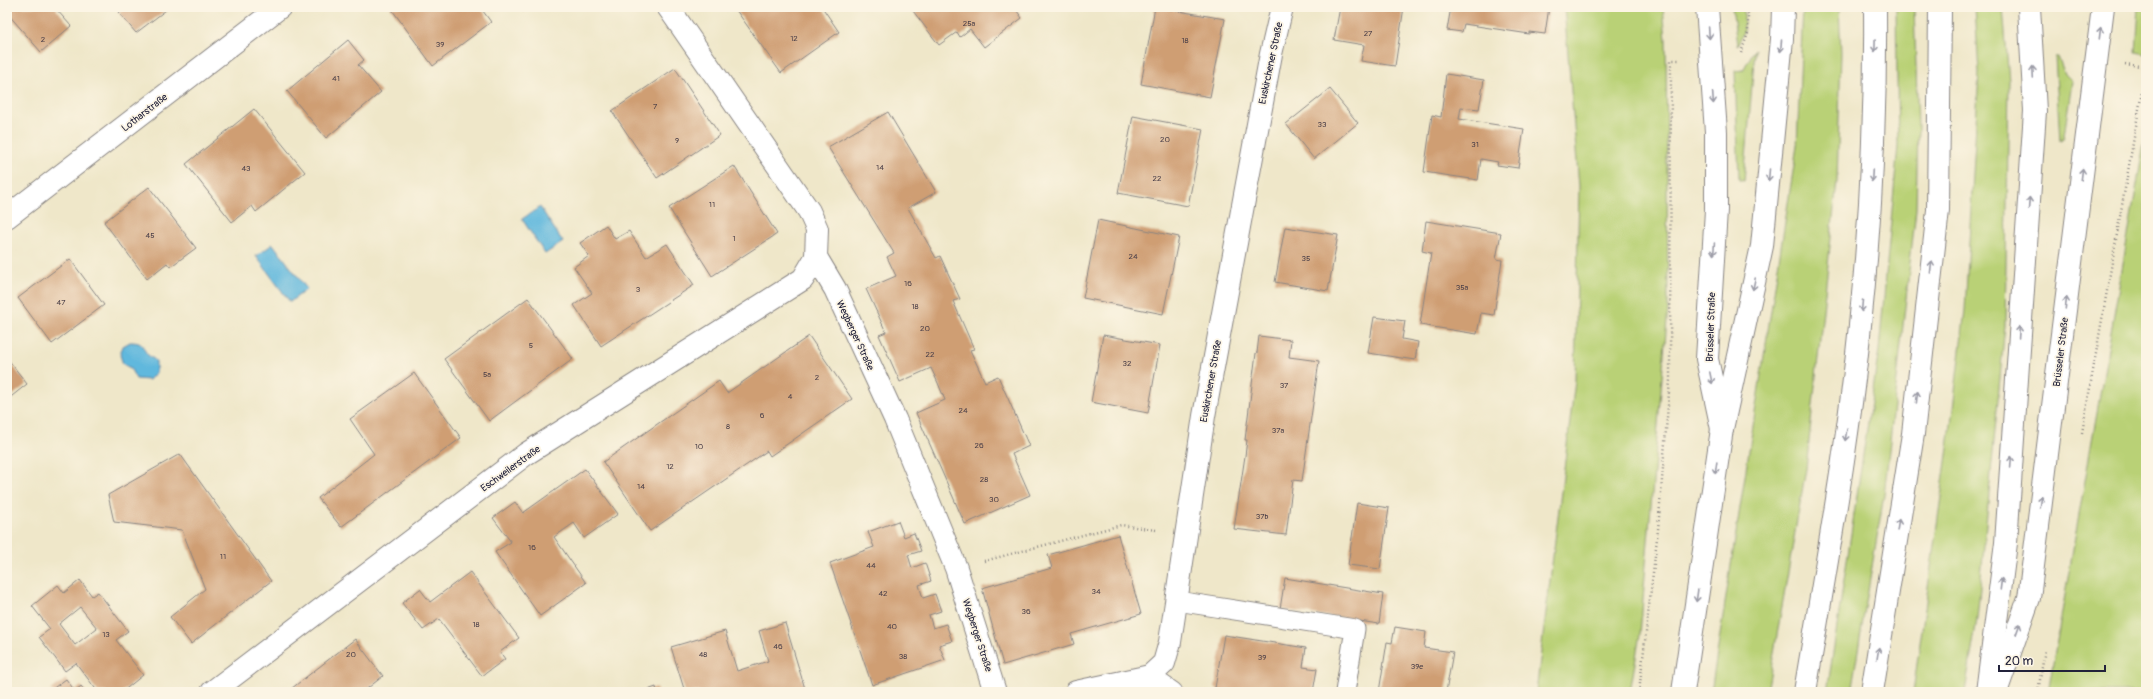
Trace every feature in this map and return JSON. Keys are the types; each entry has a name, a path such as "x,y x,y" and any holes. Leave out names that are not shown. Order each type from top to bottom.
{"main road":[{"name":"Lotharstraße","path":"7,217 280,7"},
{"path":"668,7 809,211 817,229 816,257"},
{"name":"Euskirchener Straße","path":"1150,676 1164,663 1170,642 1204,416 1271,54 1282,7"},
{"name":"Brüsseler Straße","path":"1683,692 1722,429 1707,359 1716,210 1716,132 1707,7"},
{"path":"1722,429 1762,246 1782,39 1783,7"},
{"path":"1805,692 1848,421 1861,319 1869,234 1874,147 1875,7"},
{"path":"1872,692 1913,434 1938,210 1940,7"},
{"path":"1987,692 2006,543 2035,111 2029,7"},
{"name":"Brüsseler Straße","path":"1996,692 2029,598 2103,7"},
{"name":"Wegberger Straße","path":"816,257 835,290 895,419 956,568 995,692"},
{"name":"Eschweilerstraße","path":"212,692 526,454 803,279 816,257"},
{"path":"1076,692 1150,676"}],"lane":[{"path":"1177,601 1355,629 1345,692"},
{"path":"1150,676 1173,692"}],"path":[{"path":"1639,692 1658,530 1670,380 1672,60 1739,58 1745,47 1748,33 1748,7"},
{"path":"2082,436 2146,69"},
{"path":"956,568 1121,525 1186,534"},
{"path":"2038,692 2046,646"}],"green space":[{"path":"1564,7 1663,7 1666,40 1668,308 1640,634 1630,692 1536,692 1575,381 1579,186"},
{"path":"1732,7 1744,7 1744,32 1737,45"},
{"path":"1803,7 1839,7 1841,53 1837,181 1806,469 1767,692 1711,692 1797,146"},
{"path":"1896,7 1914,7 1918,128 1916,209 1884,495 1851,692 1827,692 1879,350 1898,146"},
{"path":"1975,7 2003,7 2009,81 2005,325 1977,619 1965,692 1913,692 1948,448 1965,310 1979,73"},
{"path":"2139,7 2146,7 2146,54 2136,52"},
{"path":"1755,49 1744,181 1739,180 1735,71 1743,70"},
{"path":"2055,57 2058,57 2065,74 2072,81 2064,136 2060,141"},
{"path":"2146,132 2146,692 2048,692"}],"water":[{"path":"540,207 563,242 545,254 522,219"},
{"path":"273,244 307,289 290,302 256,256"},
{"path":"130,342 140,344 148,355 156,361 156,373 149,380 136,379 130,368 123,364 120,355 123,346"}],"building":[{"path":"7,7 58,7 56,9 71,26 41,52 7,13"},
{"path":"124,7 170,7 136,33 119,13"},
{"path":"390,7 480,7 491,22 433,66"},
{"path":"519,7 529,7 523,12"},
{"path":"741,7 822,7 839,32 781,73 736,10"},
{"path":"910,7 1014,7 1022,18 984,47 970,29 960,37 957,32 939,45"},
{"path":"1155,7 1225,19 1210,97 1141,84"},
{"path":"1340,7 1404,7 1395,66 1361,61 1364,45 1334,40"},
{"path":"1451,7 1549,7 1545,34 1529,32 1529,34 1464,24 1462,32 1447,30"},
{"path":"348,40 364,60 358,65 381,92 326,138 287,91"},
{"path":"675,68 720,135 657,178 612,111"},
{"path":"1446,74 1484,80 1479,109 1461,107 1459,119 1524,129 1518,168 1497,165 1498,162 1481,159 1478,180 1424,172 1432,115 1441,117"},
{"path":"1330,89 1358,123 1314,159 1286,124"},
{"path":"254,109 305,172 256,212 252,206 232,222 186,164"},
{"path":"888,112 936,192 908,208 936,258 940,256 960,299 953,301 974,349 970,350 985,382 998,376 1029,446 1012,454 1030,495 965,524 916,413 945,400 938,383 931,368 900,382 879,335 886,332 866,289 896,276 887,257 894,253 828,147"},
{"path":"1133,116 1203,129 1188,206 1118,193"},
{"path":"734,166 777,234 712,276 669,208"},
{"path":"149,187 196,248 170,267 167,263 147,279 104,222"},
{"path":"1098,220 1179,237 1163,314 1083,298"},
{"path":"1426,221 1501,233 1496,259 1502,260 1494,315 1481,313 1477,334 1420,325 1431,253 1422,251"},
{"path":"606,225 615,239 629,231 646,257 667,244 694,285 601,346 574,305 592,293 574,267 589,256 580,243"},
{"path":"1285,227 1338,235 1328,291 1275,282"},
{"path":"70,259 104,305 52,344 18,298"},
{"path":"528,298 573,359 489,421 444,359"},
{"path":"1374,317 1405,321 1402,339 1418,342 1415,360 1368,353"},
{"path":"1103,335 1160,345 1148,413 1091,402"},
{"path":"809,336 852,399 770,456 767,451 650,531 603,462 719,381 727,393"},
{"path":"1259,336 1291,340 1289,357 1319,361 1302,481 1293,480 1286,535 1234,529 1245,456 1247,440 1245,440"},
{"path":"7,358 27,384 7,400"},
{"path":"414,373 461,438 341,527 318,498 374,454 350,419"},
{"path":"180,454 271,581 191,644 170,617 205,589 182,530 114,522 108,495"},
{"path":"585,469 618,514 584,538 574,523 554,537 586,583 540,616 495,552 511,542 493,518 515,502 523,513"},
{"path":"1357,503 1389,508 1380,569 1348,565"},
{"path":"898,521 904,537 914,533 921,551 908,555 912,568 925,563 931,581 919,585 923,598 935,594 941,611 929,615 933,628 946,624 952,641 939,645 945,660 872,685 830,563 874,547 868,532"},
{"path":"1118,535 1141,614 1071,634 1074,644 1003,665 982,588 1052,568 1048,555"},
{"path":"470,572 519,638 500,652 505,659 482,676 439,619 423,630 402,603 420,589 430,602"},
{"path":"1285,578 1383,594 1379,624 1280,609"},
{"path":"80,580 92,596 98,592 128,631 116,640 143,675 122,692 98,692 76,663 65,671 39,637 50,629 32,606 58,585 64,593","holes":["80,607 97,628 75,645 59,624"]},
{"path":"785,623 806,692 685,692 671,647 725,631 737,671 768,661 759,631"},
{"path":"1395,627 1426,632 1424,648 1453,652 1446,692 1379,692 1387,642 1392,643"},
{"path":"1224,635 1306,648 1303,667 1317,669 1313,692 1221,692 1215,688"},
{"path":"355,639 383,676 363,692 287,692"},
{"path":"66,679 75,691 81,686 86,692 53,692 51,690"},
{"path":"656,687 657,692 642,692"}]}
